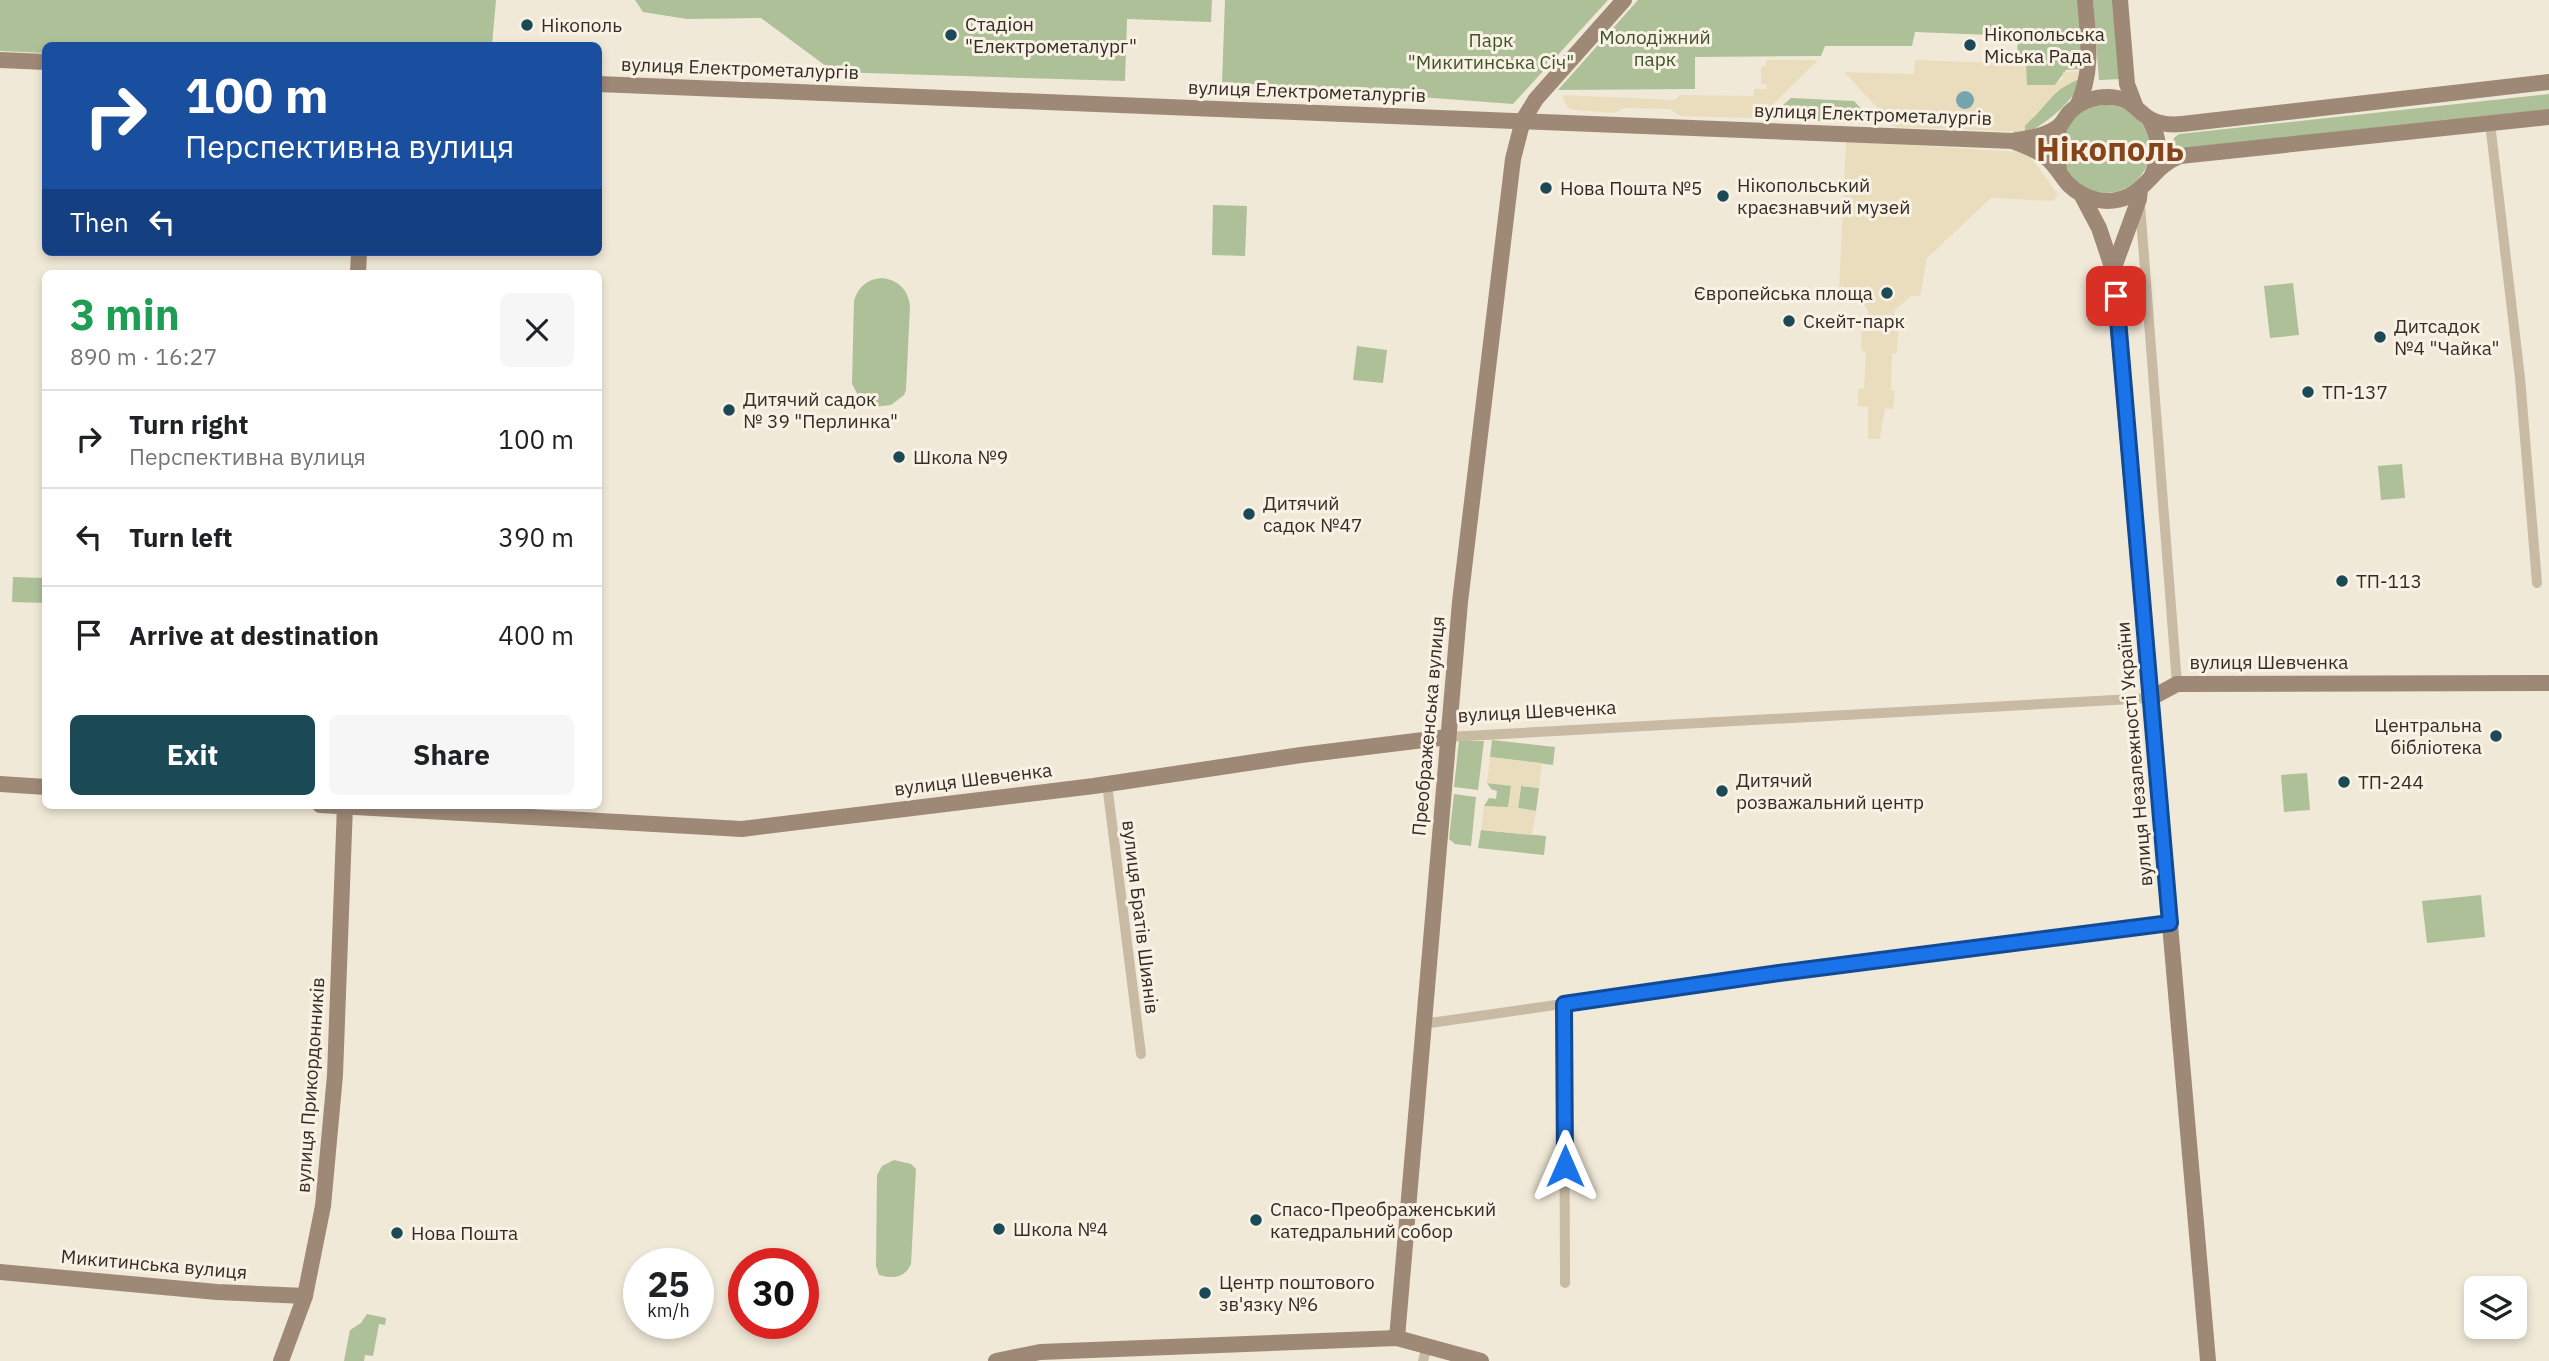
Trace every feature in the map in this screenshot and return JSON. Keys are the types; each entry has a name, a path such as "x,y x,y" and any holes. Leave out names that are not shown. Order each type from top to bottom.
{"main road":[{"path":"1523,120 1536,99 1624,0"},
{"path":"2077,106 2089,67 2085,0"},
{"path":"2120,0 2127,84 2135,105"},
{"path":"0,60 42,62"},
{"path":"2149,118 2165,124 2189,124 2549,82"},
{"name":"вулиця Електрометалургів","path":"602,84 2013,141 2042,134 2060,125 2077,106"},
{"path":"2077,106 2095,98 2126,100 2149,118 2159,146 2156,166 2139,194 2113,270"},
{"path":"2152,174 2174,159 2186,155 2549,117"},
{"name":"Преображенська вулиця","path":"1397,1338 1460,602 1513,159 1523,120"},
{"path":"2059,169 2054,149 2060,125"},
{"name":"вулиця Електрометалургів","path":"2013,141 2046,157 2081,194 2099,228 2113,270"},
{"path":"2081,194 2101,201 2111,201 2139,194"},
{"name":"вулиця Незалежності України","path":"2113,270 2208,1361"},
{"name":"вулиця Шевченка","path":"2151,698 2177,684 2549,683"},
{"name":"вулиця Шевченка","path":"397,809 742,829 1107,784 1301,755 1448,737"},
{"path":"0,784 42,787"},
{"name":"вулиця Прикордонників","path":"281,1361 305,1296 323,1206 335,1075 345,809"},
{"name":"Микитинська вулиця","path":"0,1272 218,1292 305,1296"},
{"path":"996,1361 1040,1352 1397,1338 1425,1353 1481,1361"}],"street":[{"path":"2490,123 2521,378 2537,583"},
{"path":"2139,194 2177,684"},
{"name":"вулиця Шевченка","path":"1448,737 2151,698"},
{"name":"вулиця Братів Шиянів","path":"1107,784 1141,1054"},
{"path":"1423,1024 1779,973 2170,923"},
{"path":"1564,1004 1566,1283"}],"green space":[{"path":"0,0 496,0 492,42 42,42 42,53 0,51"},
{"path":"635,0 1212,0 1211,22 1127,19 1125,81 834,72 761,18 687,19 643,12"},
{"name":"Парк \"Микитинська Січ\"","path":"1225,0 1608,0 1513,104 1222,82"},
{"name":"Молодіжний парк","path":"1638,0 2079,0 2084,69 2066,70 2028,122 2059,90 2083,79 2070,99 2053,116 2013,141 2018,36 1915,32 1912,46 1825,46 1821,56 1695,57 1695,89 1558,90"},
{"path":"2093,0 2116,0 2123,79 2099,80"},
{"path":"2549,94 2549,112 2177,151 2172,143 2179,134"},
{"path":"1791,98 1854,101 1876,124 1781,119 1775,112"},
{"path":"2097,105 2115,105 2131,112 2143,124 2150,140 2150,158 2143,174 2131,186 2115,193 2097,193 2081,186 2069,174 2062,158 2062,140 2069,124 2081,112"},
{"path":"1213,205 1247,206 1245,256 1212,255"},
{"path":"882,278 901,286 909,300 906,390 904,395 891,405 874,407 860,399 852,384 854,301 864,285"},
{"path":"2293,283 2299,335 2270,338 2264,286"},
{"path":"1357,346 1387,350 1383,383 1353,380"},
{"path":"2402,464 2405,498 2381,500 2378,466"},
{"path":"13,577 42,578 42,603 12,602"},
{"path":"1492,740 1555,747 1553,765 1490,757"},
{"path":"1459,741 1484,741 1478,790 1454,787"},
{"path":"2307,773 2310,810 2284,812 2281,775"},
{"path":"1487,783 1511,785 1509,808 1484,806 1489,798 1496,799 1497,791 1491,789"},
{"path":"1521,786 1539,788 1536,811 1518,808"},
{"path":"1454,794 1476,797 1471,846 1455,844 1449,839"},
{"path":"1481,830 1546,836 1544,855 1478,848"},
{"path":"2481,895 2485,937 2427,943 2422,901"},
{"path":"894,1160 911,1164 916,1169 911,1264 902,1275 889,1277 879,1275 876,1266 877,1175 882,1166"},
{"path":"367,1314 386,1318 385,1325 379,1324 373,1356 365,1355 364,1361 344,1361 350,1330 361,1323"}],"shaded area":[{"path":"1766,60 1818,60 1766,111 1753,118 1680,116 1670,109 1624,108 1615,113 1575,110 1568,108 1563,99 1563,95 1675,100 1680,95 1754,96 1754,89 1766,89 1767,85 1761,84 1761,67 1766,66"},
{"path":"1915,60 2026,64 2027,85 2055,85 2063,78 2063,72 2083,71 2083,79 2057,91 2025,126 2025,132 1895,127 1844,72 1914,74"},
{"name":"Європейська площа","path":"1846,141 2020,152 2027,154 2058,195 2053,201 1991,198 1927,258 1920,296 1911,296 1895,310 1893,328 1898,329 1897,353 1892,354 1891,390 1895,391 1893,409 1885,408 1880,439 1868,439 1868,407 1858,406 1858,389 1864,388 1866,352 1861,351 1862,327 1867,327 1868,310 1851,290 1839,289"},
{"path":"1490,757 1542,763 1539,788 1521,786 1518,808 1536,811 1532,835 1481,830 1484,806 1508,807 1511,786 1487,783"}],"water":[{"path":"1965,91 1973,96 1974,100 1969,108 1965,109 1957,104 1956,100 1961,92"}],"place":[{"name":"Нікополь","path":"527,25"},
{"name":"Стадіон \"Електрометалург\"","path":"951,35"},
{"name":"Нiкопольська Міська Рада","path":"1970,45"},
{"name":"Нова Пошта №5","path":"1546,188"},
{"name":"Нiкопольський краєзнавчий музей","path":"1723,196"},
{"name":"Європейська площа","path":"1887,293"},
{"name":"Скейт-парк","path":"1789,321"},
{"name":"Дитсадок №4 \"Чайка\"","path":"2380,337"},
{"name":"ТП-137","path":"2308,392"},
{"name":"Дитячий садок № 39 \"Перлинка\"","path":"729,410"},
{"name":"Школа №9","path":"899,457"},
{"name":"Дитячий садок №47","path":"1249,514"},
{"name":"ТП-113","path":"2342,581"},
{"name":"Центральна бібліотека","path":"2496,736"},
{"name":"ТП-244","path":"2344,782"},
{"name":"Дитячий розважальний центр","path":"1722,791"},
{"name":"Спасо-Преображенський катедральний собор","path":"1256,1220"},
{"name":"Школа №4","path":"999,1229"},
{"name":"Нова Пошта","path":"397,1233"},
{"name":"Центр поштового зв'язку №6","path":"1205,1293"}],"district":[{"name":"Нікополь","path":"2110,149"}],"route":[{"path":"1565,1166 1564,1004 1779,973 2170,923 2116,296"}]}
